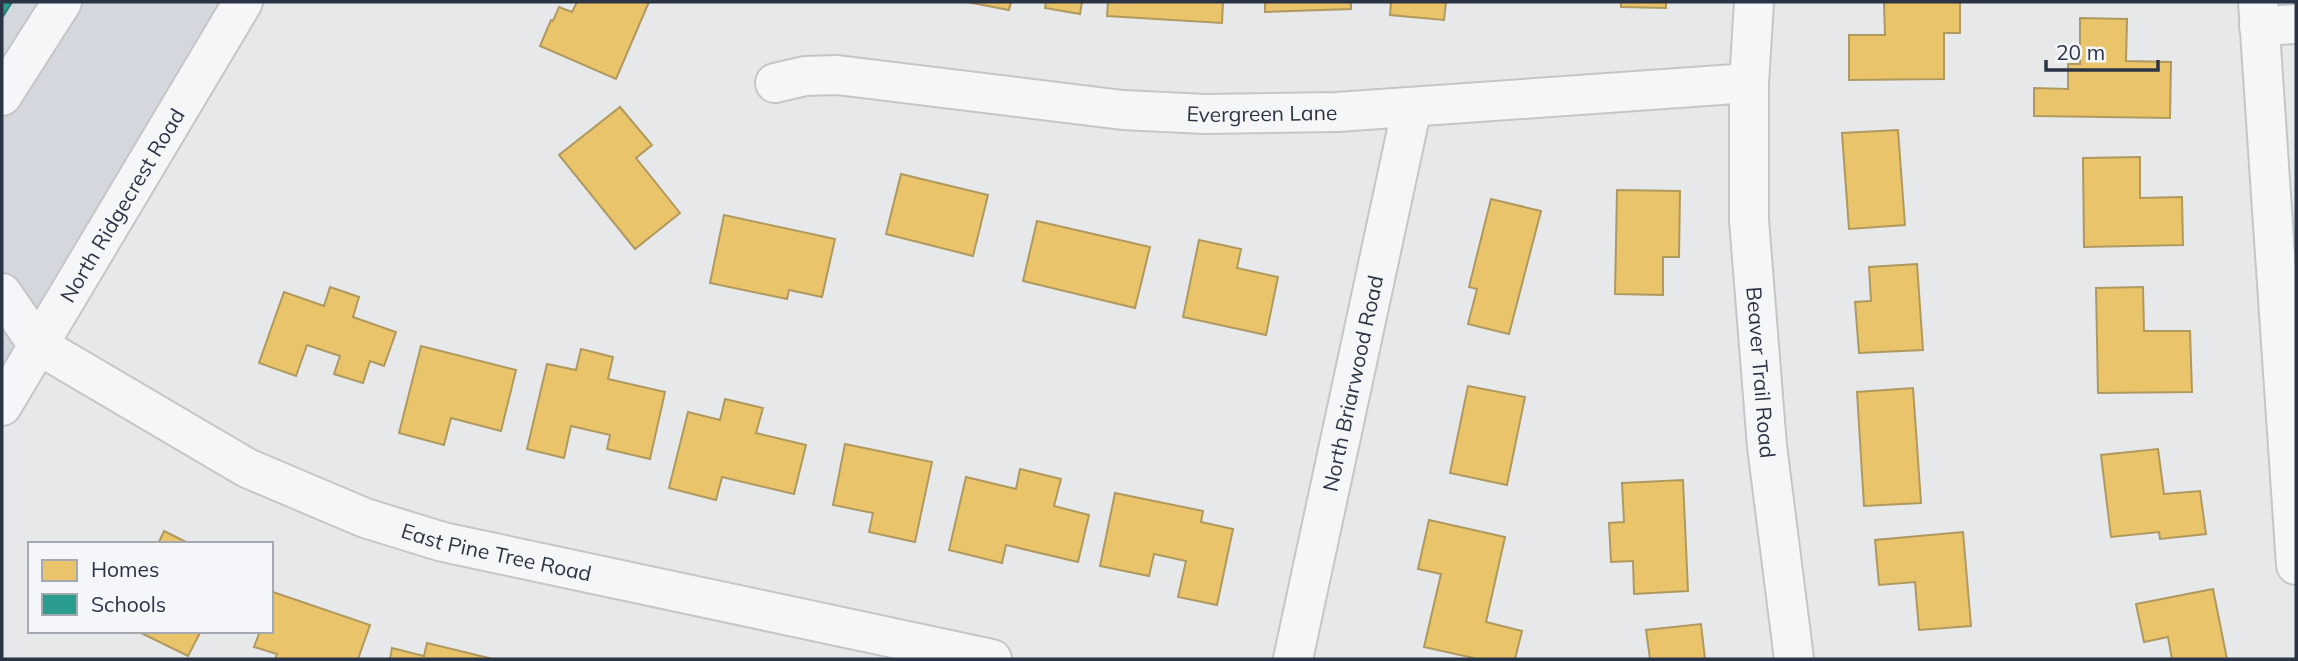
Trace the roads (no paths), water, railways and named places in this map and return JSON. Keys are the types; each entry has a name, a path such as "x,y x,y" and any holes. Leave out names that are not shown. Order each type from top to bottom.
{"street":[{"path":"2,96 62,2"},
{"name":"North Ridgecrest Road","path":"2,406 243,2"},
{"name":"Beaver Trail Road","path":"1754,2 1749,83 1749,220 1767,446 1794,659"},
{"path":"2296,24 2258,14 2296,565"},
{"name":"Evergreen Lane","path":"775,83 804,76 837,75 1033,100 1167,113 1337,112 1749,83"},
{"name":"North Briarwood Road","path":"1293,659 1412,107"},
{"path":"2,293 38,345"},
{"name":"East Pine Tree Road","path":"38,345 247,468 365,518 443,542 992,659"}]}
